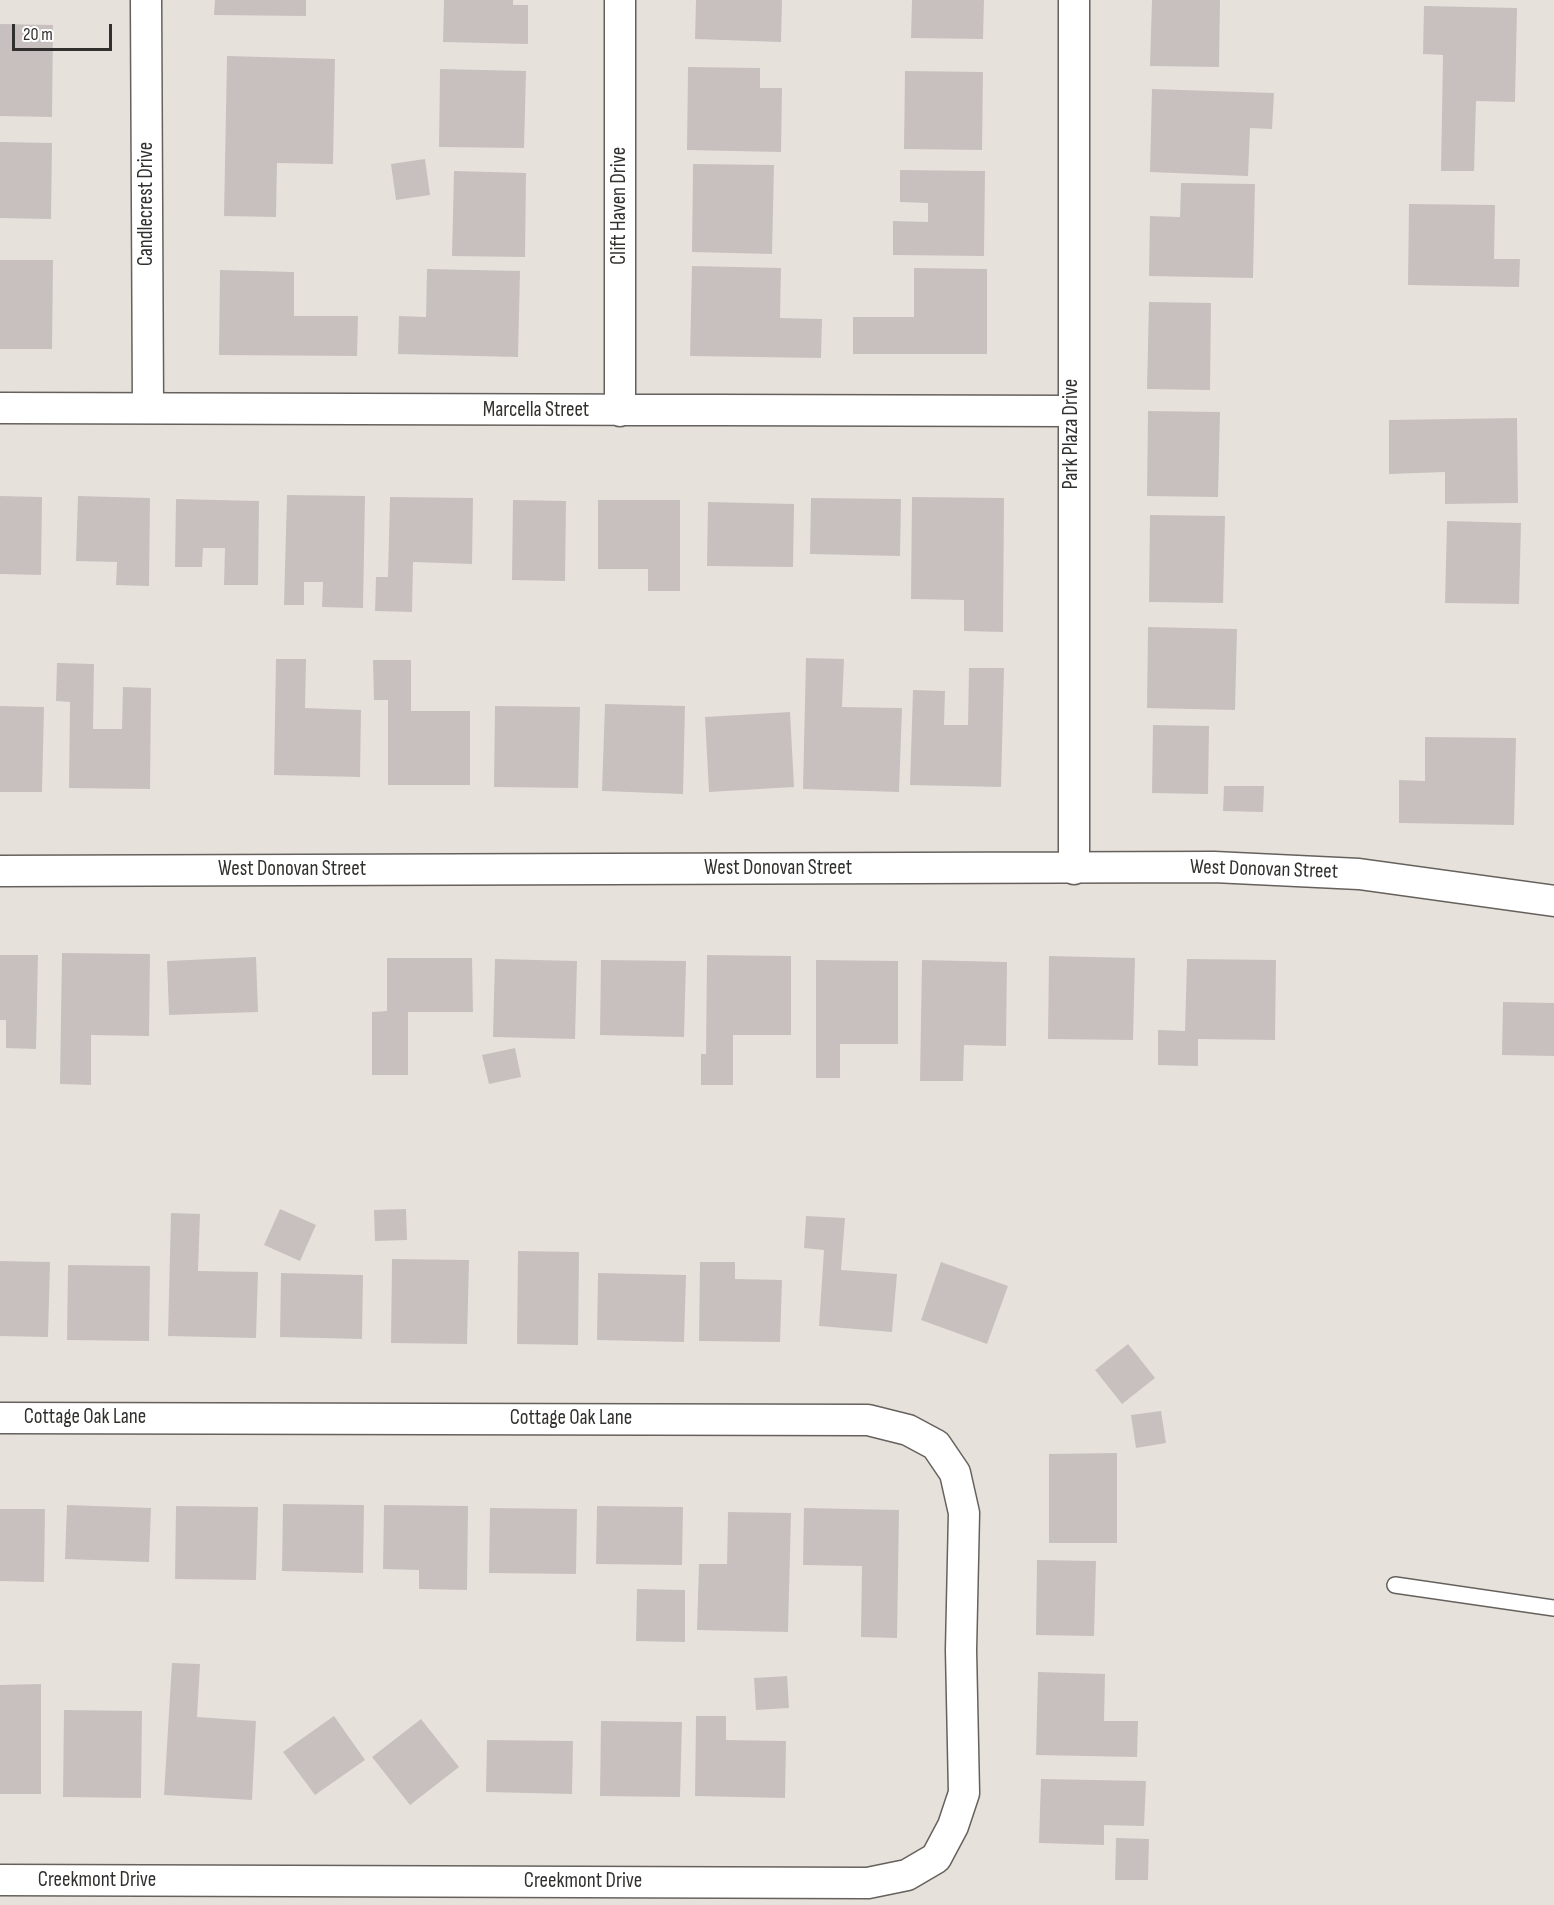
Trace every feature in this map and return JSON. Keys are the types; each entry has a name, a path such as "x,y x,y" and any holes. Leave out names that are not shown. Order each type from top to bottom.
{"street":[{"name":"Candlecrest Drive","path":"146,0 148,408"},
{"name":"Clift Haven Drive","path":"620,0 620,411"},
{"name":"Park Plaza Drive","path":"1074,0 1072,411 1074,869"},
{"name":"Marcella Street","path":"0,408 1072,411"},
{"name":"West Donovan Street","path":"0,871 1214,867 1359,874 1554,901"},
{"name":"Cottage Oak Lane","path":"0,1418 868,1420 908,1430 936,1445 955,1473 964,1513 962,1639"},
{"name":"Creekmont Drive","path":"0,1880 867,1883 907,1875 936,1857 953,1826 964,1794 962,1639"}],"lane":[{"path":"1395,1585 1554,1608"}],"building":[{"path":"215,0 306,0 306,16 214,15"},
{"path":"444,0 513,0 513,5 528,5 528,44 443,42"},
{"path":"696,0 782,0 781,42 695,39"},
{"path":"912,0 984,0 983,39 911,38"},
{"path":"1152,0 1220,0 1219,67 1150,66"},
{"path":"1424,6 1517,8 1515,102 1476,101 1474,171 1441,171 1443,55 1423,54"},
{"path":"0,24 53,25 52,117 0,116"},
{"path":"227,56 335,59 333,164 277,163 276,217 224,216"},
{"path":"688,67 760,68 760,88 782,88 781,152 687,150"},
{"path":"440,69 526,71 524,148 439,147"},
{"path":"905,71 983,72 982,150 904,149"},
{"path":"1152,89 1274,93 1272,129 1250,128 1248,176 1150,172"},
{"path":"0,142 52,143 51,219 0,218"},
{"path":"425,159 430,195 396,200 391,164"},
{"path":"693,164 774,165 772,254 692,252"},
{"path":"900,170 985,171 984,256 893,255 893,221 928,222 928,203 900,202"},
{"path":"454,171 526,173 525,257 452,256"},
{"path":"1181,183 1255,184 1253,278 1149,276 1150,216 1180,217"},
{"path":"1409,204 1495,205 1494,259 1520,259 1519,287 1408,285"},
{"path":"0,260 53,260 52,349 0,349"},
{"path":"692,266 781,268 780,318 822,319 821,358 690,356"},
{"path":"914,268 987,269 987,354 853,354 853,317 914,317"},
{"path":"427,269 520,271 518,357 398,354 399,316 426,317"},
{"path":"220,270 294,272 294,316 358,316 357,356 219,355"},
{"path":"1149,302 1211,303 1210,390 1147,389"},
{"path":"1148,411 1220,412 1218,497 1147,496"},
{"path":"1517,418 1518,503 1445,504 1445,472 1389,474 1389,420"},
{"path":"287,495 365,496 363,608 322,607 323,582 304,582 304,605 284,605"},
{"path":"0,496 42,497 41,575 0,574"},
{"path":"78,496 150,498 149,586 116,585 117,562 76,561"},
{"path":"390,497 473,498 472,564 413,562 412,612 375,611 376,577 388,577"},
{"path":"912,497 1004,498 1003,632 964,631 964,600 911,599"},
{"path":"811,498 901,499 900,556 810,554"},
{"path":"176,499 259,501 258,585 224,585 225,548 203,548 202,567 175,567"},
{"path":"513,500 566,501 565,581 512,580"},
{"path":"598,500 680,500 680,591 648,591 648,569 598,569"},
{"path":"708,502 794,504 793,567 707,566"},
{"path":"1150,515 1225,516 1223,603 1149,602"},
{"path":"1447,521 1521,523 1519,604 1445,603"},
{"path":"1148,627 1237,629 1235,710 1147,708"},
{"path":"806,658 844,659 842,707 902,708 899,792 803,789"},
{"path":"276,659 306,659 305,708 361,710 360,777 274,775"},
{"path":"373,660 411,660 411,711 470,711 470,785 388,785 388,700 374,700"},
{"path":"57,663 94,664 93,729 122,729 123,687 151,688 150,789 69,788 70,702 56,701"},
{"path":"969,668 1004,668 1001,787 910,785 913,690 945,691 944,725 968,725"},
{"path":"605,704 685,706 683,794 602,791"},
{"path":"0,706 44,707 42,792 0,792"},
{"path":"495,706 580,707 578,788 494,787"},
{"path":"790,712 794,787 709,792 705,717"},
{"path":"1153,725 1209,726 1208,794 1152,793"},
{"path":"1425,737 1516,738 1514,825 1399,823 1399,780 1425,781"},
{"path":"1224,786 1264,786 1263,812 1223,811"},
{"path":"62,953 150,954 149,1036 91,1035 91,1085 60,1084"},
{"path":"0,955 38,955 36,1049 6,1048 6,1020 0,1020"},
{"path":"707,955 791,956 791,1035 733,1035 733,1085 701,1085 701,1054 706,1054"},
{"path":"1049,956 1135,958 1133,1040 1048,1039"},
{"path":"256,957 258,1012 169,1015 167,961"},
{"path":"387,958 472,958 473,1012 408,1012 408,1075 372,1075 372,1012 387,1011"},
{"path":"495,959 577,961 575,1039 493,1037"},
{"path":"1187,959 1276,960 1275,1040 1198,1039 1198,1066 1158,1065 1158,1030 1185,1031"},
{"path":"601,960 686,961 684,1037 600,1035"},
{"path":"816,960 898,961 898,1044 840,1044 840,1078 816,1078"},
{"path":"922,960 1007,962 1006,1046 964,1045 963,1081 920,1081"},
{"path":"1503,1002 1554,1003 1554,1056 1502,1055"},
{"path":"515,1048 521,1077 489,1084 482,1055"},
{"path":"280,1209 316,1225 300,1261 264,1245"},
{"path":"406,1209 407,1240 375,1241 374,1210"},
{"path":"171,1213 200,1214 198,1271 258,1272 256,1338 168,1336"},
{"path":"806,1216 845,1218 841,1270 897,1274 892,1332 819,1326 824,1250 804,1248"},
{"path":"518,1251 579,1252 578,1345 517,1344"},
{"path":"392,1259 469,1260 467,1344 391,1343"},
{"path":"0,1261 50,1262 48,1337 0,1336"},
{"path":"700,1262 735,1262 735,1279 782,1280 780,1342 699,1341"},
{"path":"941,1262 1008,1286 987,1344 921,1320"},
{"path":"68,1265 150,1266 149,1341 67,1340"},
{"path":"281,1273 363,1275 362,1339 280,1337"},
{"path":"598,1273 686,1275 684,1342 597,1340"},
{"path":"1128,1344 1155,1378 1122,1404 1095,1370"},
{"path":"1161,1411 1166,1443 1136,1448 1131,1415"},
{"path":"1117,1453 1117,1543 1049,1543 1049,1454"},
{"path":"283,1504 364,1505 363,1573 282,1571"},
{"path":"67,1505 151,1508 149,1562 65,1559"},
{"path":"384,1505 468,1506 467,1590 419,1589 419,1570 383,1569"},
{"path":"176,1506 258,1507 256,1580 175,1579"},
{"path":"597,1506 683,1507 682,1565 596,1564"},
{"path":"490,1508 577,1509 576,1574 489,1573"},
{"path":"804,1508 899,1510 897,1638 861,1637 862,1566 803,1565"},
{"path":"0,1509 45,1509 44,1582 0,1581"},
{"path":"728,1512 791,1513 788,1632 697,1630 699,1564 727,1564"},
{"path":"1037,1560 1096,1561 1094,1636 1036,1635"},
{"path":"637,1589 685,1590 685,1642 636,1641"},
{"path":"172,1663 200,1664 197,1717 256,1721 252,1800 164,1795"},
{"path":"1038,1672 1105,1674 1104,1721 1138,1721 1137,1757 1036,1755"},
{"path":"787,1676 789,1708 756,1710 754,1678"},
{"path":"41,1684 41,1794 0,1794 0,1685"},
{"path":"64,1710 142,1711 141,1798 63,1797"},
{"path":"334,1716 365,1760 315,1795 283,1752"},
{"path":"696,1716 726,1716 726,1740 786,1741 785,1798 695,1796"},
{"path":"421,1719 459,1767 410,1805 372,1757"},
{"path":"601,1721 682,1722 680,1797 600,1796"},
{"path":"487,1740 573,1741 572,1794 486,1792"},
{"path":"1041,1779 1146,1781 1144,1826 1104,1825 1104,1845 1039,1843"},
{"path":"1116,1838 1149,1839 1148,1880 1115,1880"}]}
